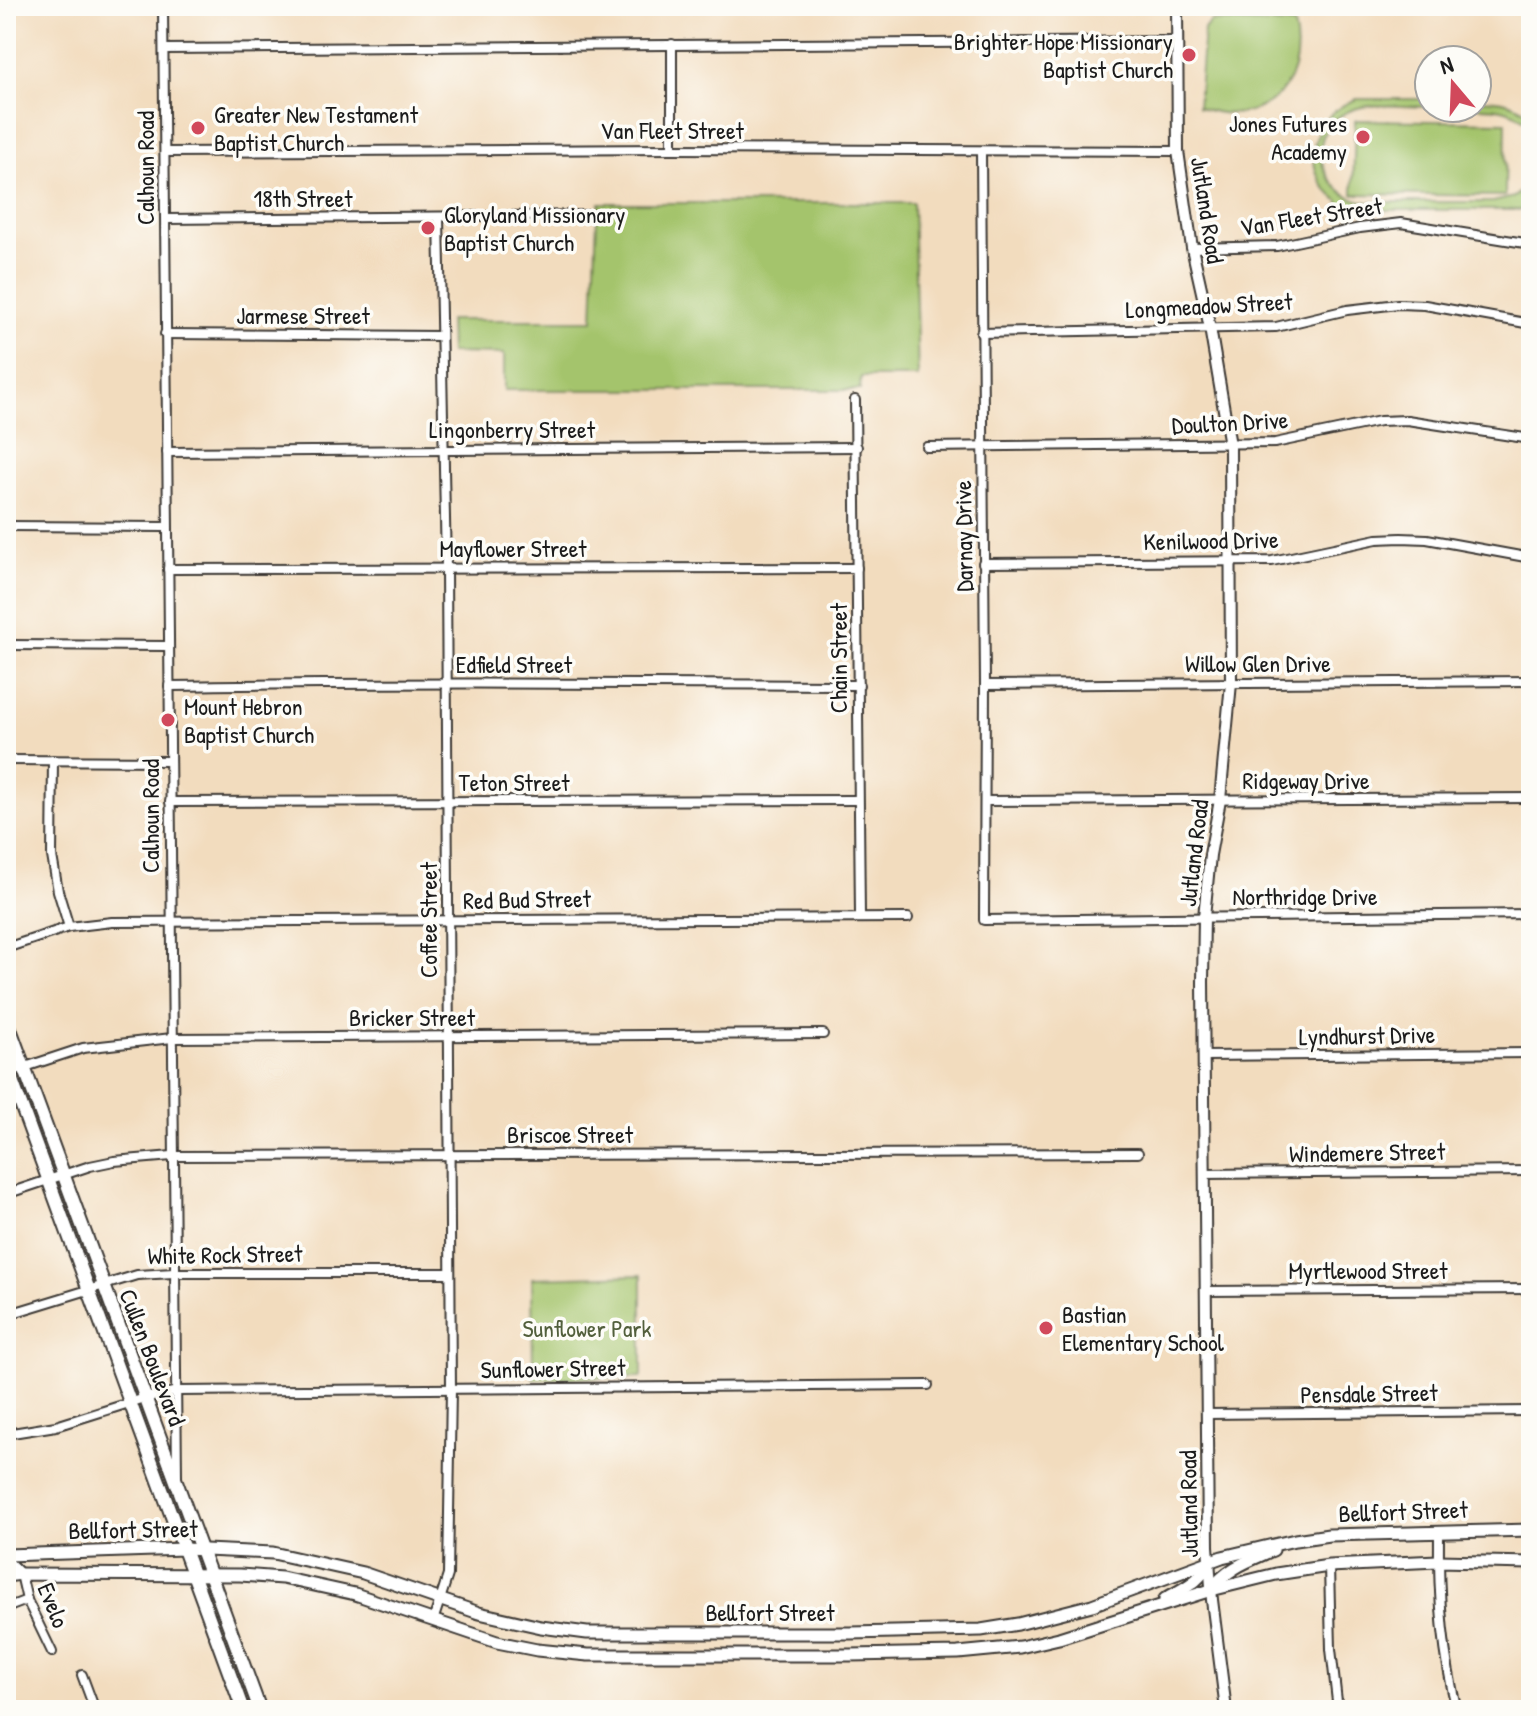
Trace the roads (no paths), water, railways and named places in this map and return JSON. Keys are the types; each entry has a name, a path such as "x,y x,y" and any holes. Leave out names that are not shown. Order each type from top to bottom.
{"main road":[{"name":"Cullen Boulevard","path":"6,1018 260,1710"},
{"name":"Cullen Boulevard","path":"7,1070 243,1710"},
{"name":"Bellfort Street","path":"6,1557 184,1549 273,1553 363,1573 508,1622 587,1633 851,1633 981,1630 1055,1616 1209,1561 1295,1540 1329,1535 1531,1530"},
{"path":"1211,1590 1220,1577 1231,1569 1295,1540"},
{"path":"1148,1609 1200,1578 1209,1561"},
{"name":"Bellfort Street","path":"6,1576 210,1575 282,1578 355,1594 497,1642 588,1655 850,1655 983,1652 1043,1642 1211,1590 1276,1574 1329,1566 1438,1561 1531,1563"},
{"path":"355,1594 363,1573"},
{"path":"1092,1605 1100,1625"},
{"path":"981,1630 983,1652"},
{"path":"587,1633 588,1655"},
{"path":"850,1655 851,1633"},
{"path":"719,1634 721,1655"}],"street":[{"name":"Calhoun Road","path":"163,6 177,1482"},
{"name":"Jutland Road","path":"1177,6 1178,151 1192,248 1210,328 1230,445 1231,683 1220,800 1210,855 1204,917 1209,1561 1226,1710"},
{"path":"165,49 1176,41"},
{"path":"672,44 672,149"},
{"name":"Van Fleet Street","path":"165,152 672,149 1178,151"},
{"name":"Darnay Drive","path":"981,151 984,920"},
{"name":"18th Street","path":"167,219 596,215"},
{"name":"Coffee Street","path":"433,1621 448,1575 451,1389 446,568 439,217"},
{"name":"Van Fleet Street","path":"1192,248 1277,246 1360,228 1401,223 1531,244"},
{"name":"Longmeadow Street","path":"981,333 1276,327 1347,310 1398,304 1425,305 1531,324"},
{"name":"Jarmese Street","path":"165,334 441,336"},
{"name":"Chain Street","path":"855,400 860,916"},
{"name":"Doulton Drive","path":"927,447 1275,443 1380,421 1407,420 1531,439"},
{"name":"Lingonberry Street","path":"167,452 857,447"},
{"path":"6,526 166,527"},
{"name":"Kenilwood Drive","path":"983,563 1272,561 1377,539 1401,538 1427,539 1531,558"},
{"name":"Mayflower Street","path":"168,569 857,568"},
{"path":"6,645 167,646"},
{"name":"Willow Glen Drive","path":"985,685 1531,681"},
{"name":"Edfield Street","path":"169,686 375,682 446,685 859,685"},
{"path":"6,760 169,761"},
{"path":"53,760 52,856 69,927"},
{"name":"Ridgeway Drive","path":"985,801 1531,798"},
{"name":"Teton Street","path":"170,802 858,800"},
{"name":"Northridge Drive","path":"984,920 1531,914"},
{"name":"Red Bud Street","path":"6,948 69,927 171,920 908,918"},
{"name":"Bricker Street","path":"7,1070 83,1048 172,1038 823,1034"},
{"name":"Lyndhurst Drive","path":"1204,1056 1531,1053"},
{"name":"Briscoe Street","path":"6,1194 114,1161 172,1156 1138,1153"},
{"name":"Windemere Street","path":"1204,1174 1531,1171"},
{"name":"White Rock Street","path":"6,1315 137,1275 450,1273"},
{"name":"Myrtlewood Street","path":"1205,1291 1531,1289"},
{"name":"Sunflower Street","path":"130,1402 178,1391 928,1385"},
{"path":"6,1434 56,1426 130,1402"},
{"name":"Pensdale Street","path":"1207,1414 1531,1411"},
{"path":"1439,1532 1438,1561 1447,1664 1457,1710"},
{"path":"6,1557 21,1574"},
{"path":"1329,1566 1331,1649 1338,1710"},
{"name":"Evelo","path":"21,1574 27,1600 52,1652"},
{"path":"6,1608 27,1600"},
{"path":"82,1675 95,1710"}],"place":[{"name":"Brighter Hope Missionary Baptist Church","path":"1189,55"},
{"name":"Greater New Testament Baptist Church","path":"198,128"},
{"name":"Jones Futures Academy","path":"1363,137"},
{"name":"Gloryland Missionary Baptist Church","path":"428,228"},
{"name":"Mount Hebron Baptist Church","path":"168,720"},
{"name":"Bastian Elementary School","path":"1046,1328"}],"park label":[{"name":"Sunflower Park","path":"587,1328"}]}
